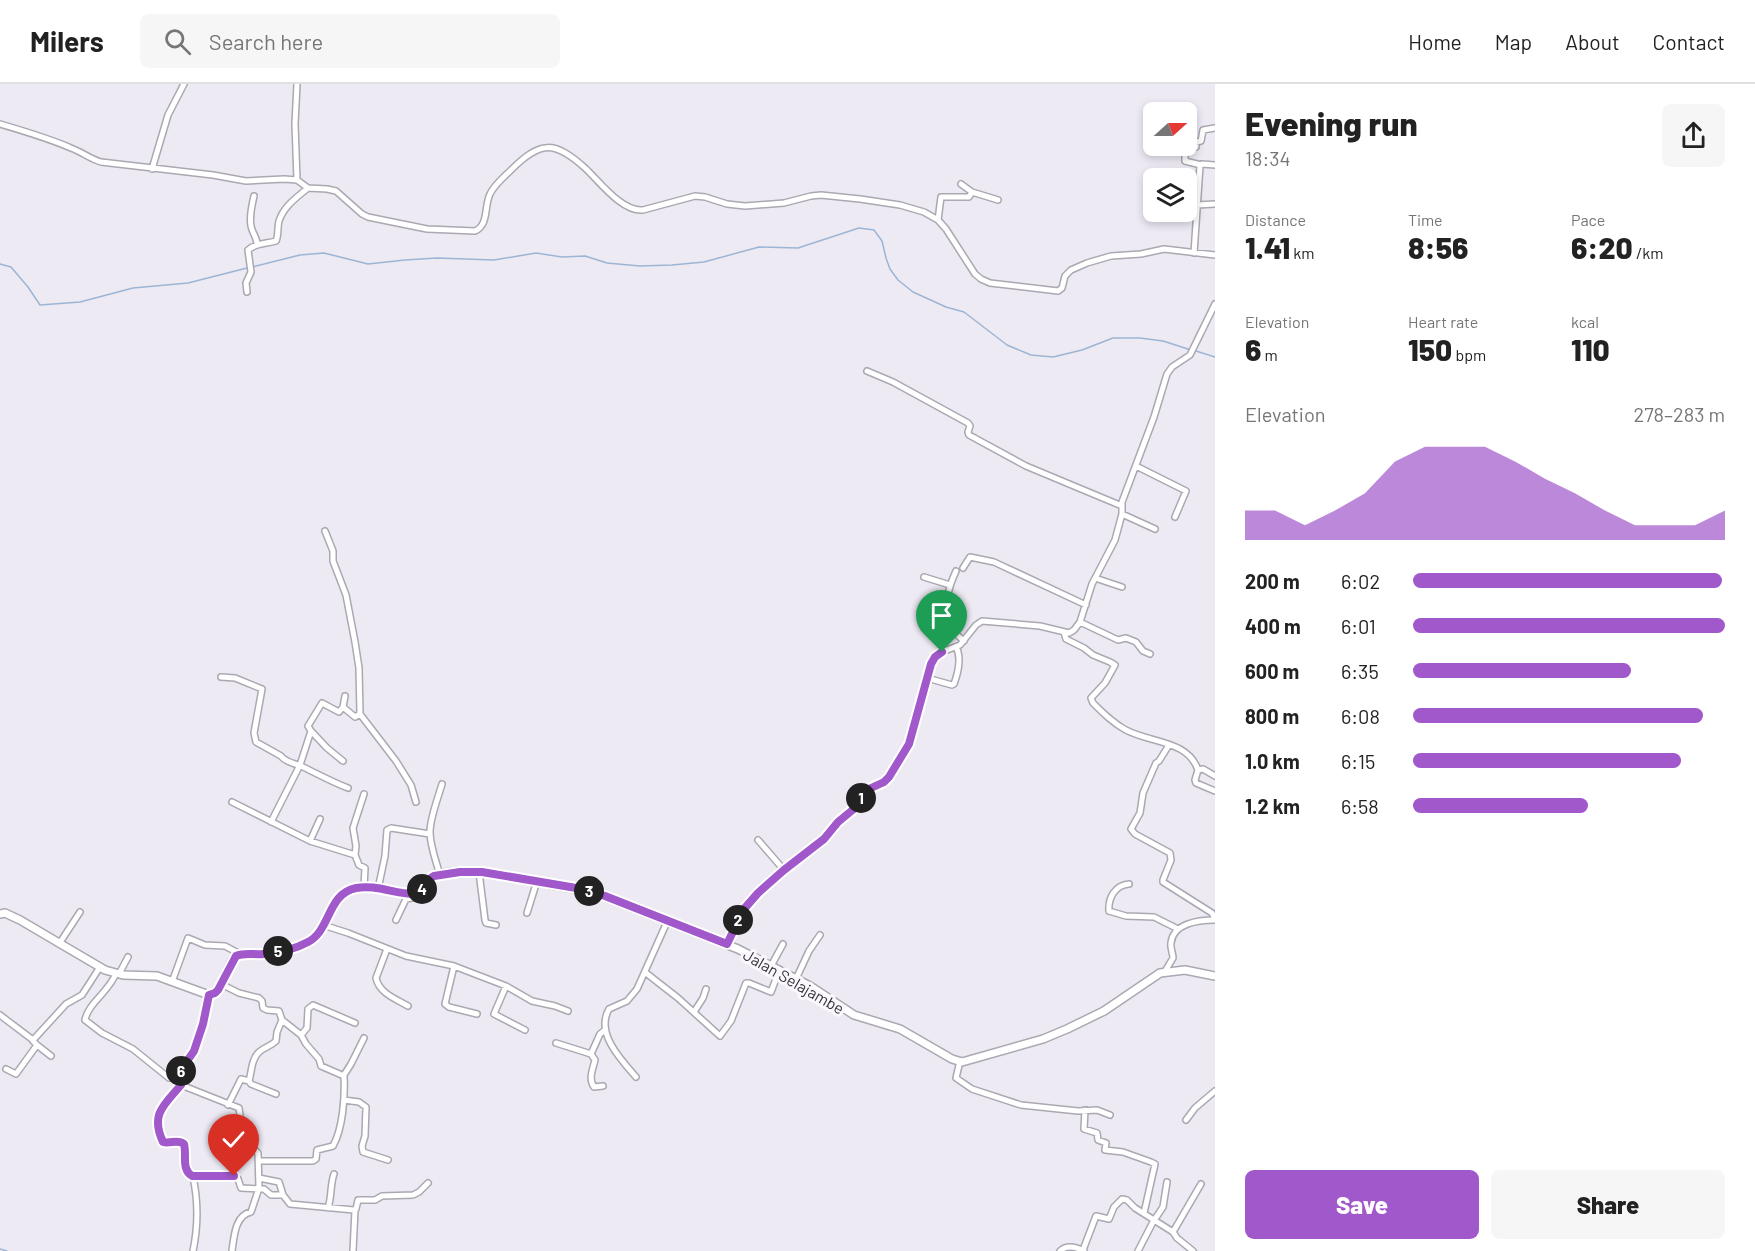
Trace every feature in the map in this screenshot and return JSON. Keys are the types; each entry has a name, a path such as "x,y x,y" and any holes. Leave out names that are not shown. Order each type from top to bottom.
{"street":[{"path":"152,169 168,115 184,84"},
{"path":"297,84 297,180"},
{"path":"0,124 56,142 94,160 246,181 284,178 297,180 308,188 336,191 369,218 427,229 477,230 483,224 488,199 495,187 534,151 551,148 564,152 575,160 625,206 635,211 695,196 745,206 784,203 821,195 912,208 938,220 975,274 990,283 1058,291 1062,288 1068,273 1111,256 1141,254 1160,249 1215,255"},
{"path":"1215,128 1202,130 1201,141 1196,142 1196,147 1185,148 1185,160 1201,165 1215,165"},
{"path":"1201,165 1197,205 1215,204"},
{"path":"960,184 972,192 998,200"},
{"path":"247,292 246,283 250,272 248,250 257,244 276,241 284,210 308,188"},
{"path":"938,220 941,197 969,197 972,192"},
{"path":"254,196 251,227 257,244"},
{"path":"1194,253 1196,222"},
{"path":"727,944 744,909 767,883 824,839 838,822 855,808 869,789 889,777 909,744 935,657 956,647 964,641 976,625 985,621 1040,626 1064,632 1072,632 1080,622 1095,578 1115,540 1122,506 1167,374 1172,367 1190,356 1215,304"},
{"path":"867,371 893,382 968,423 969,435 1019,462 1122,506"},
{"path":"1136,466 1186,491 1175,517"},
{"path":"1122,514 1155,529"},
{"path":"326,531 333,551 333,561 346,595 355,642 359,668 360,714 396,761 411,785 416,802"},
{"path":"963,568 970,557 994,562 1086,604"},
{"path":"956,570 950,585 947,604 948,621 951,628 964,641"},
{"path":"924,576 950,585"},
{"path":"1095,578 1122,587"},
{"path":"1080,622 1118,640 1126,638 1136,642 1143,651 1150,654"},
{"path":"1064,632 1067,640 1114,665 1112,672 1091,698 1093,703 1113,723 1128,732 1187,753 1198,770 1196,783 1215,791"},
{"path":"927,678 954,684 959,658 956,647"},
{"path":"221,677 235,678 261,688 254,740 281,756 283,760 300,765 327,780 348,788"},
{"path":"343,761 327,748 308,725 320,704 325,704 338,712 343,707 345,696"},
{"path":"343,707 354,717 360,714"},
{"path":"272,822 300,765 311,731"},
{"path":"1164,972 1173,958 1171,943 1178,929 1188,923 1215,919 1212,913 1163,882 1171,860 1170,853 1131,829 1140,813 1143,793 1155,765 1169,745"},
{"path":"1198,770 1203,768 1215,776"},
{"path":"396,920 405,900 420,892 428,879 440,875 430,834 442,784"},
{"path":"364,794 353,828 355,855 359,865 365,868 364,888"},
{"path":"232,802 310,841 355,855"},
{"path":"310,841 320,819"},
{"path":"378,889 385,856 387,830 391,828 430,834"},
{"path":"758,840 784,870"},
{"path":"479,872 485,920 486,923 496,925"},
{"name":"Jalan Selajambe","path":"440,875 479,872 598,894 727,944 816,989 854,1015 900,1029 952,1059 960,1061"},
{"path":"527,913 537,881"},
{"path":"1129,884 1115,890 1109,904 1109,911 1126,916 1154,917 1178,929"},
{"path":"172,982 188,938 205,945 225,946 240,954 274,952 300,945 314,938 332,907 343,894 354,889 378,889 414,894"},
{"path":"59,944 80,912"},
{"path":"0,914 5,913 20,920 100,967 117,974 153,976 209,995 215,993 232,961 240,954"},
{"path":"636,1077 616,1054 605,1030 604,1022 607,1012 633,996 646,973 667,921"},
{"path":"323,925 406,956 454,966 506,986 532,1001 568,1011"},
{"path":"796,979 820,934"},
{"path":"771,966 783,944"},
{"path":"387,949 376,981 380,989 408,1006"},
{"path":"128,957 112,984 87,1013 85,1020 102,1033 132,1049 169,1078 176,1078"},
{"path":"454,966 445,1004 477,1014"},
{"path":"6,1069 16,1074 35,1043 66,1004 81,995 100,967"},
{"path":"1110,1115 1097,1110 1030,1107 972,1089 956,1078 960,1061 972,1060 1060,1033 1100,1014 1150,979 1164,972 1185,969 1215,976"},
{"path":"646,973 720,1036 731,1021 746,983 749,982 771,992 779,971"},
{"path":"221,984 239,993 259,998 265,1009 279,1011 282,1020 301,1035 320,1060 321,1066 344,1075"},
{"path":"506,986 494,1014 525,1030"},
{"path":"694,1012 706,990"},
{"path":"176,1078 194,1051 209,995"},
{"path":"301,1035 307,1028 308,1009 313,1005 355,1023"},
{"path":"0,1016 51,1056"},
{"path":"249,1081 254,1058 261,1050 276,1041 282,1020"},
{"path":"591,1054 600,1034 605,1030"},
{"path":"259,1161 314,1161 317,1150 332,1147 344,1100 344,1075 364,1038"},
{"path":"556,1043 591,1054 595,1060 591,1084 594,1087 603,1086"},
{"path":"176,1078 181,1085 240,1109 235,1132 243,1138 246,1145 258,1152 259,1188 252,1210 244,1214 237,1224 232,1251"},
{"path":"228,1105 241,1079 276,1094"},
{"path":"181,1085 157,1118 163,1142 184,1144 187,1173 192,1176 234,1176 242,1188 259,1188 271,1195 283,1195"},
{"path":"1186,1120 1195,1108 1215,1090"},
{"path":"344,1100 359,1102 366,1107 363,1152 388,1160"},
{"path":"1085,1110 1084,1129 1096,1132 1098,1140 1106,1143 1105,1150 1123,1152 1155,1164 1144,1213"},
{"path":"328,1208 334,1174"},
{"path":"192,1176 196,1203 193,1251"},
{"path":"259,1178 279,1182 283,1195 290,1204 355,1210"},
{"path":"1138,1251 1163,1207 1167,1182"},
{"path":"353,1251 355,1210 358,1200 375,1200 382,1196 413,1195 428,1183"},
{"path":"1173,1232 1201,1184"},
{"path":"1060,1251 1067,1246 1083,1250 1095,1217 1110,1218 1114,1207 1120,1200 1127,1200 1135,1208 1173,1232 1193,1251"}],"waterway":[{"path":"252,267 300,255 324,253 368,264 437,258 494,260 536,253 562,257 585,256 607,263 640,266 672,265 704,262 759,247 798,248 859,228 874,230 882,241 890,269 898,280 913,292 946,307 964,312 1007,345 1031,355 1053,357 1082,350 1113,338 1163,341 1191,350"},
{"path":"0,264 11,267 40,305 80,302 133,288 188,283 247,268"},
{"path":"1196,351 1215,357"},
{"path":"0,1249 7,1251"}],"route":[{"path":"234,1176 192,1176 187,1173 184,1144 182,1142 163,1142 157,1118 181,1085 176,1077 194,1051 209,995 213,995 218,990 236,956 243,953 274,952 312,940 339,898 349,890 370,888 416,894 420,892 428,879 434,876 471,872 530,879 582,889 727,944 744,909 767,883 824,839 838,822 855,808 869,789 889,777 912,738 931,664 942,652"}]}
